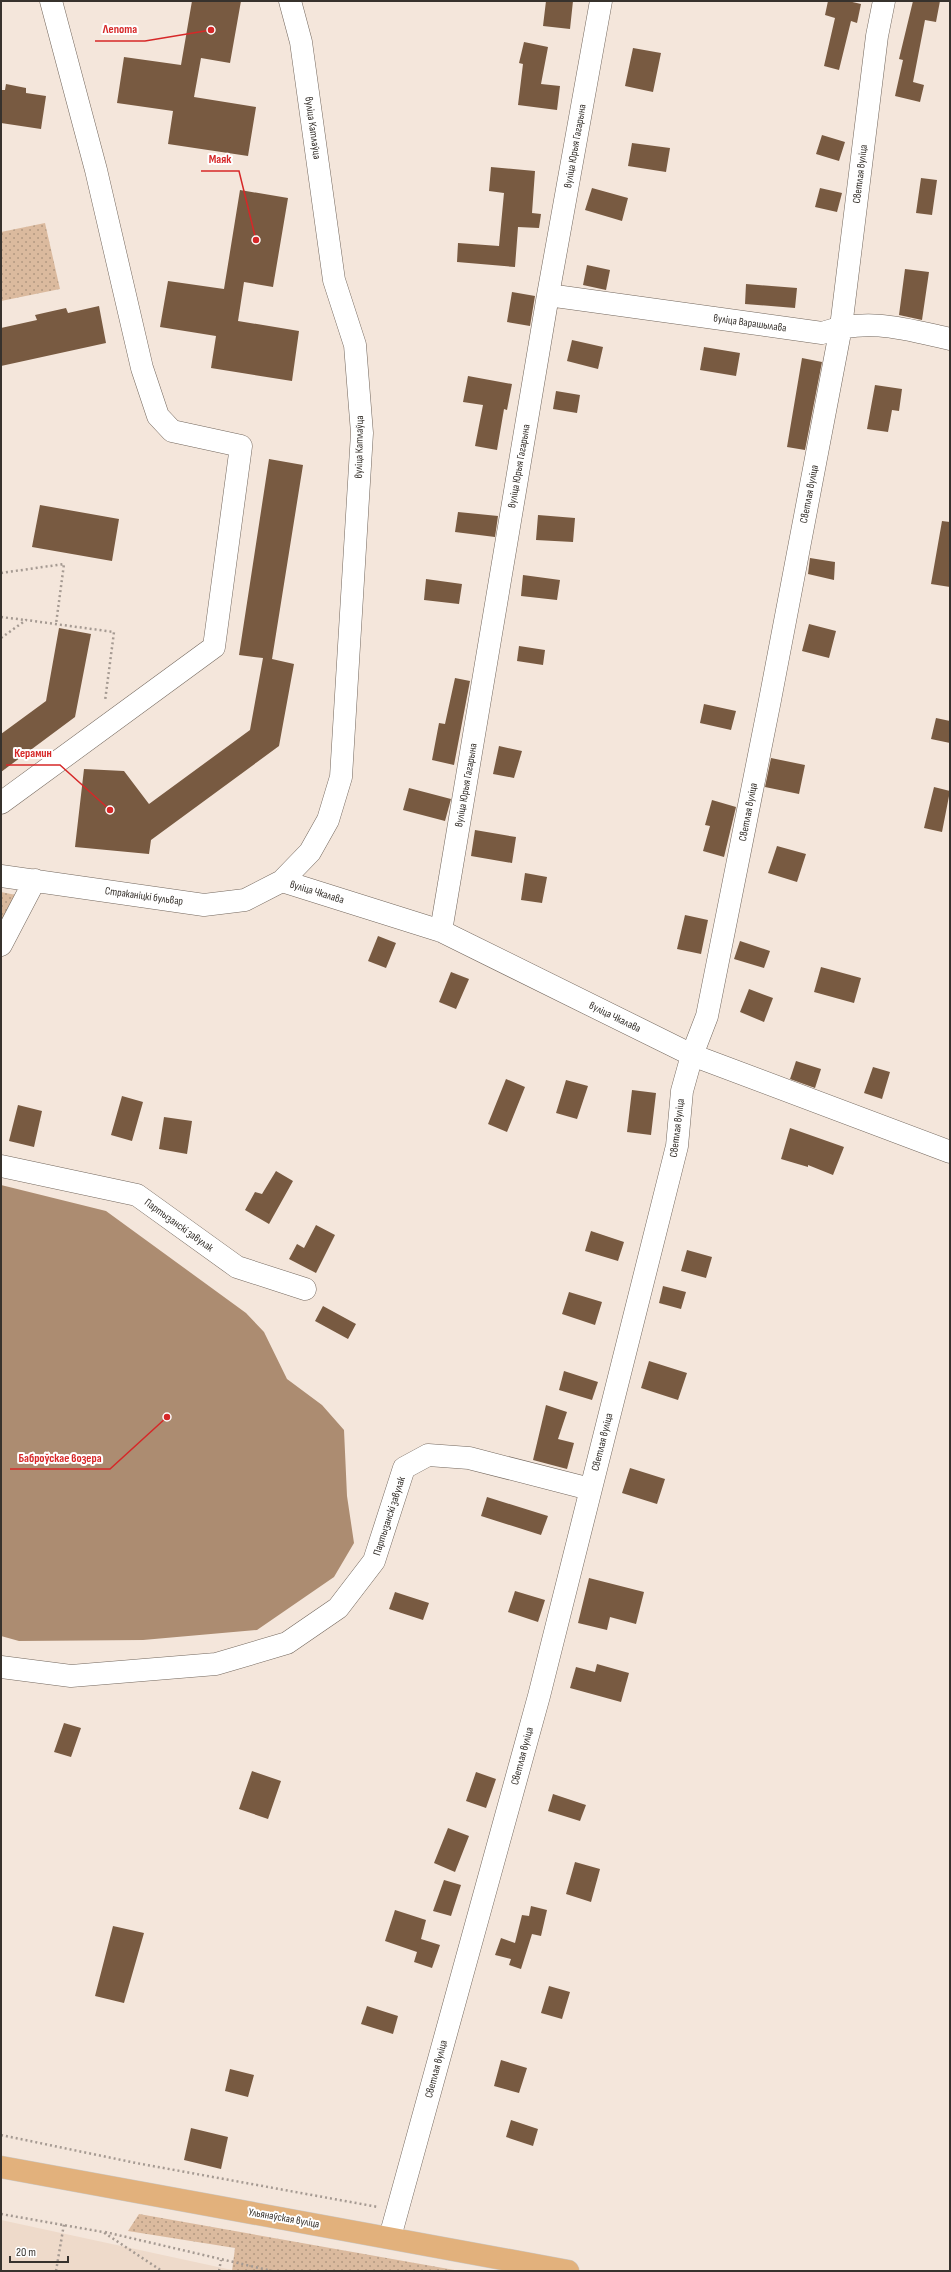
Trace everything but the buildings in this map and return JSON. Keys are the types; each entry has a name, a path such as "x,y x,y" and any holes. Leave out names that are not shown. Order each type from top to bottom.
{"main road":[{"name":"Ульянаўская вуліца","path":"1,2167 568,2271"}],"street":[{"path":"1,804 214,647 241,446 172,431 158,416 142,368 96,170 51,1"},
{"name":"вуліца Катлаўца","path":"282,881 310,852 328,820 341,777 362,433 355,345 334,280 301,42 290,1"},
{"name":"вуліца Юрыя Гагарына","path":"441,931 548,295 601,1"},
{"name":"Светлая вуліца","path":"390,2238 538,1696 677,1146 682,1091 692,1055 708,1008 772,693 841,327 877,36 884,1"},
{"name":"вуліца Варашылава","path":"548,295 822,333 841,327 883,324 950,339"},
{"name":"Страканіцкі бульвар","path":"1,876 204,905 245,900 282,881"},
{"path":"1,946 35,880"},
{"name":"вуліца Чкалава","path":"282,881 441,931 692,1055 950,1152"},
{"name":"Партызанскі завулак","path":"1,1166 138,1195 237,1267 305,1289"},
{"name":"Партызанскі завулак","path":"1,1667 72,1676 216,1664 287,1643 338,1608 374,1561 404,1468 428,1455 470,1458 590,1489"}],"path":[{"path":"1,573 64,564 56,624"},
{"path":"1,617 114,632 102,730"},
{"path":"1,638 26,620"},
{"path":"1,2135 136,2163 398,2210"},
{"path":"1,2214 64,2224 272,2271"},
{"path":"56,2271 64,2224"},
{"path":"102,2232 162,2271"},
{"path":"219,2271 221,2260"}],"shaded area":[{"path":"45,223 60,289 1,301 1,232"},
{"path":"1,892 16,895 1,925"},
{"path":"1,1185 106,1211 246,1313 264,1332 287,1379 322,1405 344,1430 347,1496 354,1543 334,1577 257,1630 143,1640 19,1641 1,1636"},
{"path":"139,2214 460,2271 232,2271 235,2248 128,2231"},
{"path":"1,2220 232,2270 1,2271"}],"place":[{"name":"Лепота","path":"211,30"},
{"name":"Маяк","path":"256,240"},
{"name":"Керамин","path":"110,810"},
{"name":"Баброўскае возера","path":"167,1417"}]}
